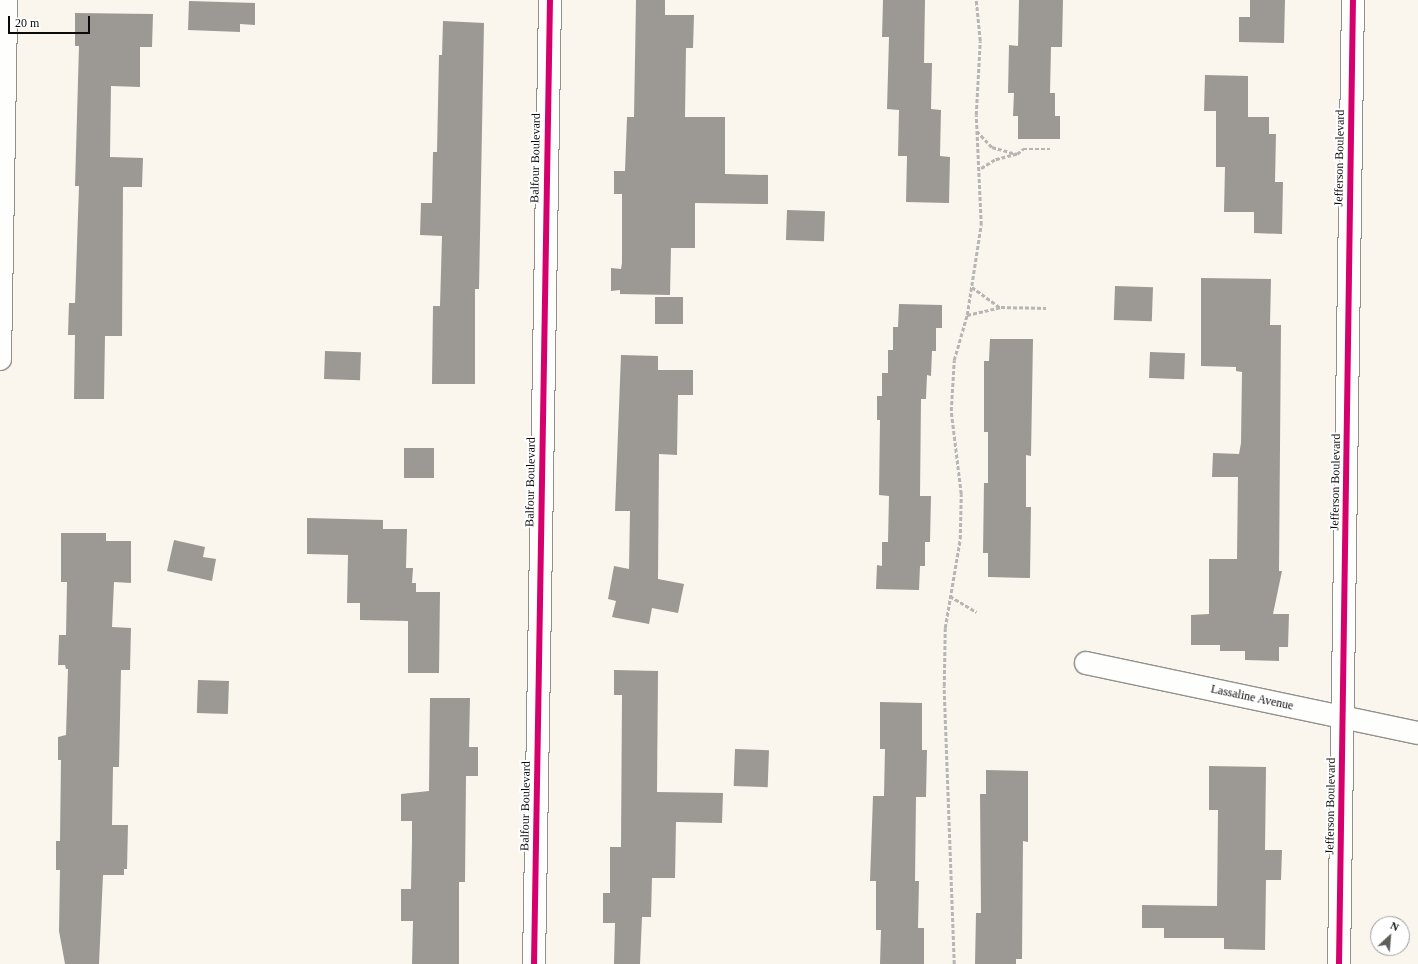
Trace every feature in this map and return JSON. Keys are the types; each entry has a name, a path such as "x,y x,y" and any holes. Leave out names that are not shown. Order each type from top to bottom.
{"street":[{"path":"0,359 6,0"},
{"name":"Balfour Boulevard","path":"534,964 550,0"},
{"name":"Jefferson Boulevard","path":"1339,964 1353,0"},
{"name":"Lassaline Avenue","path":"1086,663 1418,733"}],"path":[{"path":"954,964 944,686 945,628 960,539 961,494 951,411 954,360 967,315 981,225 977,130 980,41 976,0"},
{"path":"977,130 992,147 1017,154"},
{"path":"979,170 995,160 1017,154 1023,149 1050,149"},
{"path":"972,287 1001,307"},
{"path":"967,315 1001,307 1046,308"},
{"path":"950,596 977,612"}],"building":[{"path":"636,0 665,0 665,15 694,15 693,48 686,48 685,117 725,117 725,174 768,175 768,204 695,203 695,248 671,248 670,295 620,294 620,290 611,291 611,268 621,269 622,263 622,194 614,194 614,171 625,171 627,117 634,117"},
{"path":"883,0 925,0 924,63 932,63 931,109 941,110 940,156 950,157 949,203 906,202 907,156 898,156 899,110 887,109 889,37 882,37"},
{"path":"1019,0 1063,0 1062,47 1051,47 1050,93 1055,93 1055,116 1060,116 1060,139 1018,139 1018,116 1013,116 1014,93 1008,93 1009,45 1018,46"},
{"path":"1250,0 1285,0 1284,43 1239,42 1239,17 1250,17"},
{"path":"189,1 255,3 255,25 240,24 240,32 188,30"},
{"path":"75,13 153,14 152,47 140,47 140,87 111,86 110,157 143,158 142,187 123,187 122,336 105,336 104,399 74,399 75,335 68,335 69,303 75,303 79,186 75,186 79,46 75,46"},
{"path":"443,21 484,23 479,289 475,289 475,384 432,384 433,306 440,306 442,236 420,235 421,203 432,203 433,152 437,152 439,55 442,55"},
{"path":"1205,75 1248,76 1248,117 1269,117 1269,134 1276,134 1275,182 1283,182 1282,234 1254,233 1254,212 1224,212 1225,167 1216,167 1216,111 1204,111"},
{"path":"787,210 825,211 824,241 786,240"},
{"path":"1201,278 1271,279 1270,325 1281,325 1279,571 1282,571 1273,614 1289,614 1288,647 1279,647 1279,661 1245,660 1245,651 1220,651 1220,645 1191,645 1191,615 1209,614 1209,559 1237,559 1238,477 1212,477 1213,453 1239,454 1241,443 1242,372 1236,371 1236,367 1201,366"},
{"path":"1115,286 1153,287 1152,321 1114,320"},
{"path":"655,297 683,297 683,324 655,324"},
{"path":"899,304 942,305 942,328 936,328 936,351 932,351 931,376 927,375 926,399 921,399 920,496 931,496 930,542 925,542 925,566 920,566 919,590 876,589 877,565 882,566 882,542 888,542 889,496 879,495 880,420 877,420 877,396 882,396 882,373 888,373 888,350 893,350 893,327 898,327"},
{"path":"990,339 1033,339 1031,456 1026,455 1026,507 1031,507 1030,578 988,577 988,553 983,553 984,483 988,483 988,432 984,432 984,361 989,361"},
{"path":"325,351 361,352 360,380 324,379"},
{"path":"1150,352 1185,353 1184,379 1149,378"},
{"path":"621,355 658,356 658,370 693,370 693,395 678,395 677,455 659,454 658,579 684,584 678,613 652,608 649,624 612,617 616,601 608,599 614,566 629,569 630,511 615,511"},
{"path":"404,448 434,448 434,478 404,478"},
{"path":"307,518 383,520 383,529 407,529 406,568 413,568 412,583 416,583 416,592 440,592 439,673 408,673 408,621 360,620 360,603 347,603 348,555 307,554"},
{"path":"61,533 106,533 106,541 131,541 131,583 114,582 112,627 131,628 130,670 121,670 119,767 113,767 112,825 128,825 127,869 124,869 124,875 103,875 99,964 65,964 59,931 60,870 56,870 56,841 60,841 61,760 58,760 58,737 66,735 68,669 66,669 65,665 58,665 59,635 66,635 67,582 61,582"},
{"path":"174,540 205,547 203,557 216,559 212,581 167,571"},
{"path":"614,670 658,671 657,792 723,793 722,823 676,822 675,878 652,878 651,917 642,917 640,964 614,964 615,923 603,923 603,893 610,893 610,847 621,847 622,695 614,695"},
{"path":"198,680 229,681 228,714 197,713"},
{"path":"430,698 470,698 469,747 478,747 478,776 466,776 465,882 459,882 459,964 412,964 413,921 401,921 401,889 411,889 412,821 401,821 401,794 429,791"},
{"path":"880,702 922,703 922,750 927,750 926,797 916,797 915,881 919,881 918,928 924,928 924,964 880,964 881,930 876,930 876,881 870,881 873,796 884,796 885,749 880,749"},
{"path":"735,749 769,750 768,787 734,786"},
{"path":"1209,766 1266,767 1265,850 1282,850 1281,880 1266,880 1265,950 1224,949 1224,938 1164,938 1164,928 1142,928 1142,905 1217,906 1218,810 1209,810"},
{"path":"986,770 1028,771 1028,842 1023,841 1022,959 1016,959 1016,964 975,964 976,913 981,913 980,794 986,794"}],"cycle path":[{"path":"534,964 550,0"},
{"path":"1339,964 1353,0"}]}
